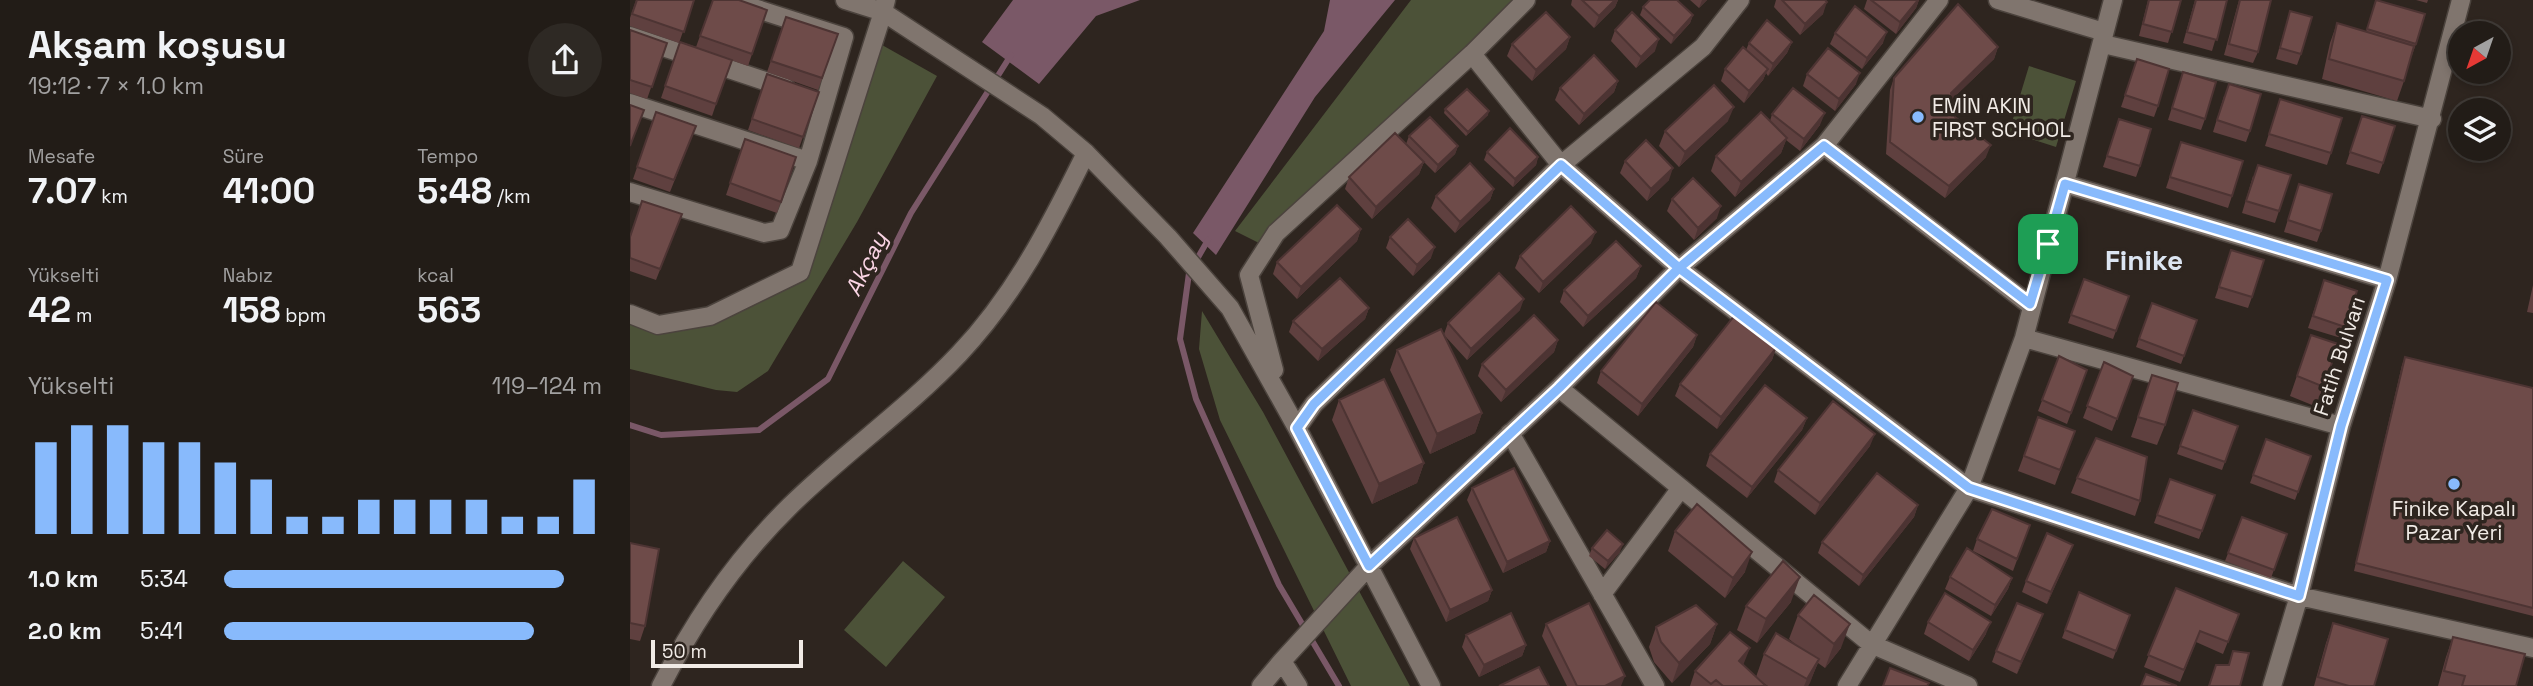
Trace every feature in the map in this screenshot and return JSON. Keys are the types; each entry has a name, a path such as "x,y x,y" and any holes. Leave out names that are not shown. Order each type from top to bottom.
{"street":[{"path":"630,192 764,233 780,230 808,161 815,97 845,37 729,0"},
{"path":"845,0 885,6 948,54 1042,116 1086,153 1168,237 1230,307 1297,428 1431,686"},
{"path":"1297,428 1269,356 1249,275 1276,233 1472,54 1526,0"},
{"path":"1297,428 1314,404 1561,165 1703,47 1740,0"},
{"path":"1261,686 1369,566 1559,388 1679,268 1824,146 1939,0"},
{"path":"1998,0 2103,38 2432,119"},
{"path":"1847,686 1969,488 2024,338 2030,304 2065,184 2113,0"},
{"name":"Fatih Bulvarı","path":"2273,686 2299,596 2341,426 2387,280 2432,119 2461,0"},
{"path":"630,314 659,325 710,316 800,272 885,6"},
{"path":"630,36 815,97"},
{"path":"1472,54 1561,165 1679,268 1969,488 2299,596 2533,648"},
{"path":"630,103 808,161"},
{"path":"1824,146 2030,304"},
{"path":"661,686 718,593 759,538 808,489 936,377 985,324 1030,262 1086,153"},
{"path":"2065,184 2387,280"},
{"path":"2024,338 2341,426"},
{"path":"1559,388 1871,644 1968,686"},
{"path":"1510,433 1655,686"},
{"path":"1602,594 1681,488"},
{"path":"1282,661 1298,686"}],"green space":[{"path":"1411,0 1526,0 1259,243 1235,231"},
{"path":"875,41 937,76 857,222 768,371 737,392 716,390 630,369 630,315 659,325 799,272"},
{"path":"2029,66 2076,81 2056,147 2009,132"},
{"path":"1202,311 1263,412 1410,686 1351,686 1220,420 1199,349"},
{"path":"903,561 945,597 886,667 844,630"}],"shaded area":[{"path":"1013,0 1140,0 1096,16 1039,84 982,42"},
{"path":"1330,0 1395,0 1315,97 1216,255 1193,233 1324,31"}],"building":[{"path":"637,0 694,0 684,32 632,14"},
{"path":"713,0 739,0 767,10 752,54 700,36"},
{"path":"1582,0 1615,0 1599,16"},
{"path":"1650,0 1677,0 1693,15 1674,36 1643,7"},
{"path":"1782,0 1825,0 1827,2 1805,24"},
{"path":"1871,0 1918,0 1900,22"},
{"path":"2149,0 2181,0 2172,32 2143,24"},
{"path":"2196,0 2227,0 2217,40 2187,32"},
{"path":"2240,0 2271,0 2258,52 2229,44"},
{"path":"2376,0 2425,14 2416,44 2367,29"},
{"name":"EMİN AKIN FIRST SCHOOL","path":"1958,4 1998,47 1951,93 1955,117 1991,145 1949,186 1890,142 1894,78"},
{"path":"1855,6 1887,32 1867,58 1835,33"},
{"path":"2290,11 2312,17 2301,54 2280,48"},
{"path":"1546,12 1570,37 1536,70 1512,44"},
{"path":"1632,12 1659,39 1641,57 1615,30"},
{"path":"786,17 838,34 822,78 771,61"},
{"path":"1767,20 1792,42 1773,64 1749,43"},
{"path":"2337,23 2414,46 2404,81 2329,59"},
{"path":"630,30 667,43 652,87 630,80"},
{"path":"680,42 732,60 716,104 665,86"},
{"path":"1743,47 1768,69 1749,91 1725,69"},
{"path":"1828,48 1860,73 1839,99 1807,74"},
{"path":"1594,55 1618,81 1584,114 1560,88"},
{"path":"2137,59 2169,69 2158,106 2125,95"},
{"path":"2183,72 2216,82 2205,119 2172,108"},
{"path":"767,74 819,92 803,137 752,119"},
{"path":"2229,84 2261,94 2250,131 2217,120"},
{"path":"1714,85 1734,107 1685,152 1665,131"},
{"path":"1793,88 1825,113 1804,139 1772,114"},
{"path":"1467,89 1489,111 1468,132 1445,109"},
{"path":"2280,99 2342,118 2331,153 2269,134"},
{"path":"630,105 644,110 630,146"},
{"path":"656,112 696,126 674,180 637,167"},
{"path":"1761,112 1787,138 1741,182 1716,156"},
{"path":"2362,116 2395,126 2383,163 2350,152"},
{"path":"1430,117 1458,146 1438,165 1409,136"},
{"path":"2119,119 2151,129 2140,166 2107,156"},
{"path":"1510,128 1538,157 1515,179 1487,152"},
{"path":"1395,133 1424,162 1376,207 1349,177"},
{"path":"745,139 796,157 781,202 730,183"},
{"path":"1646,140 1673,168 1651,189 1625,161"},
{"path":"2181,142 2243,161 2232,196 2170,177"},
{"path":"1470,163 1494,189 1460,222 1436,196"},
{"path":"2258,165 2291,175 2279,211 2246,201"},
{"path":"1693,178 1721,206 1698,228 1672,199"},
{"path":"2299,184 2332,194 2321,231 2288,220"},
{"path":"642,201 682,214 660,269 630,258 630,237"},
{"path":"1337,205 1361,229 1301,287 1277,262"},
{"path":"1571,206 1596,232 1543,282 1520,256"},
{"path":"1408,219 1435,247 1417,265 1390,237"},
{"path":"1616,241 1641,266 1588,316 1564,290"},
{"path":"2231,250 2264,260 2252,297 2219,287"},
{"path":"1499,273 1524,299 1471,349 1448,323"},
{"path":"1340,278 1369,308 1322,349 1293,321"},
{"path":"2084,279 2129,296 2116,331 2071,315"},
{"path":"2324,280 2357,291 2345,327 2313,316"},
{"path":"1656,302 1697,335 1642,404 1601,371"},
{"path":"2152,303 2197,320 2184,356 2139,339"},
{"path":"1534,315 1558,340 1506,390 1482,364"},
{"path":"1735,315 1776,348 1721,417 1680,384"},
{"path":"1441,329 1482,413 1437,434 1397,350"},
{"path":"2311,335 2338,344 2324,387 2297,376"},
{"path":"2059,356 2087,370 2071,413 2042,400"},
{"name":"Finike Kapalı Pazar Yeri","path":"2405,357 2533,388 2533,608 2356,563"},
{"path":"2104,362 2133,376 2117,419 2087,406"},
{"path":"2152,375 2178,383 2165,425 2138,417"},
{"path":"1384,379 1424,463 1379,484 1339,400"},
{"path":"1765,385 1807,418 1752,487 1710,454"},
{"path":"1833,401 1875,434 1820,503 1778,470"},
{"path":"2193,410 2238,426 2225,462 2180,446"},
{"path":"2038,417 2075,431 2060,470 2024,456"},
{"path":"2096,438 2147,457 2140,501 2077,478"},
{"path":"2266,439 2311,456 2298,492 2253,475"},
{"path":"1514,468 1550,541 1507,562 1472,488"},
{"path":"1877,473 1918,505 1863,575 1822,542"},
{"path":"2170,479 2215,495 2202,531 2157,515"},
{"path":"1697,504 1752,552 1733,578 1675,531"},
{"path":"1992,509 2030,525 2017,559 1977,539"},
{"path":"1457,517 1492,590 1450,610 1414,538"},
{"path":"2242,517 2287,534 2274,570 2228,553"},
{"path":"1607,530 1623,544 1608,561 1592,548"},
{"path":"2047,533 2073,545 2051,592 2026,581"},
{"path":"630,543 659,549 645,626 630,623"},
{"path":"1967,548 2012,578 1995,605 1950,577"},
{"path":"1783,561 1800,577 1766,619 1746,606"},
{"path":"2176,588 2239,614 2228,642 2200,631 2184,670 2148,655"},
{"path":"2079,592 2130,615 2116,651 2065,630"},
{"path":"1945,593 1991,622 1973,650 1928,622"},
{"path":"1814,595 1850,624 1834,644 1798,615"},
{"path":"1589,603 1625,676 1605,686 1577,686 1546,624"},
{"path":"2017,603 2043,614 2021,662 1996,651"},
{"path":"1696,605 1717,624 1679,663 1661,642 1656,627"},
{"path":"1511,613 1526,645 1484,665 1466,635"},
{"path":"2333,623 2388,639 2374,686 2349,686 2318,677"},
{"path":"1730,632 1750,648 1739,661 1766,686 1723,686 1716,680 1711,684 1695,671"},
{"path":"1776,633 1819,659 1807,679 1764,654"},
{"path":"2453,637 2525,654 2516,686 2462,686 2465,676 2444,671"},
{"path":"2233,651 2249,653 2240,686 2209,686 2216,665 2229,665"},
{"path":"1539,667 1549,686 1499,686"},
{"path":"1890,668 1929,683 1927,686 1883,686"},
{"path":"2146,674 2177,686 2141,686"}],"waterway":[{"name":"Akçay","path":"630,425 661,435 759,430 828,379 911,213 1011,55"},
{"path":"1208,240 1189,273 1180,339 1196,399 1279,585 1339,686"}],"place":[{"name":"EMİN AKIN FIRST SCHOOL","path":"1918,117"},
{"name":"Finike Kapalı Pazar Yeri","path":"2454,484"}],"district":[{"name":"Finike","path":"2144,260"}],"route":[{"path":"2048,244 2030,304 1824,146 1679,268 1561,165 1314,404 1297,428 1369,566 1559,388 1679,268 1969,488 2299,596 2341,426 2387,280 2065,184 2048,244"}]}
